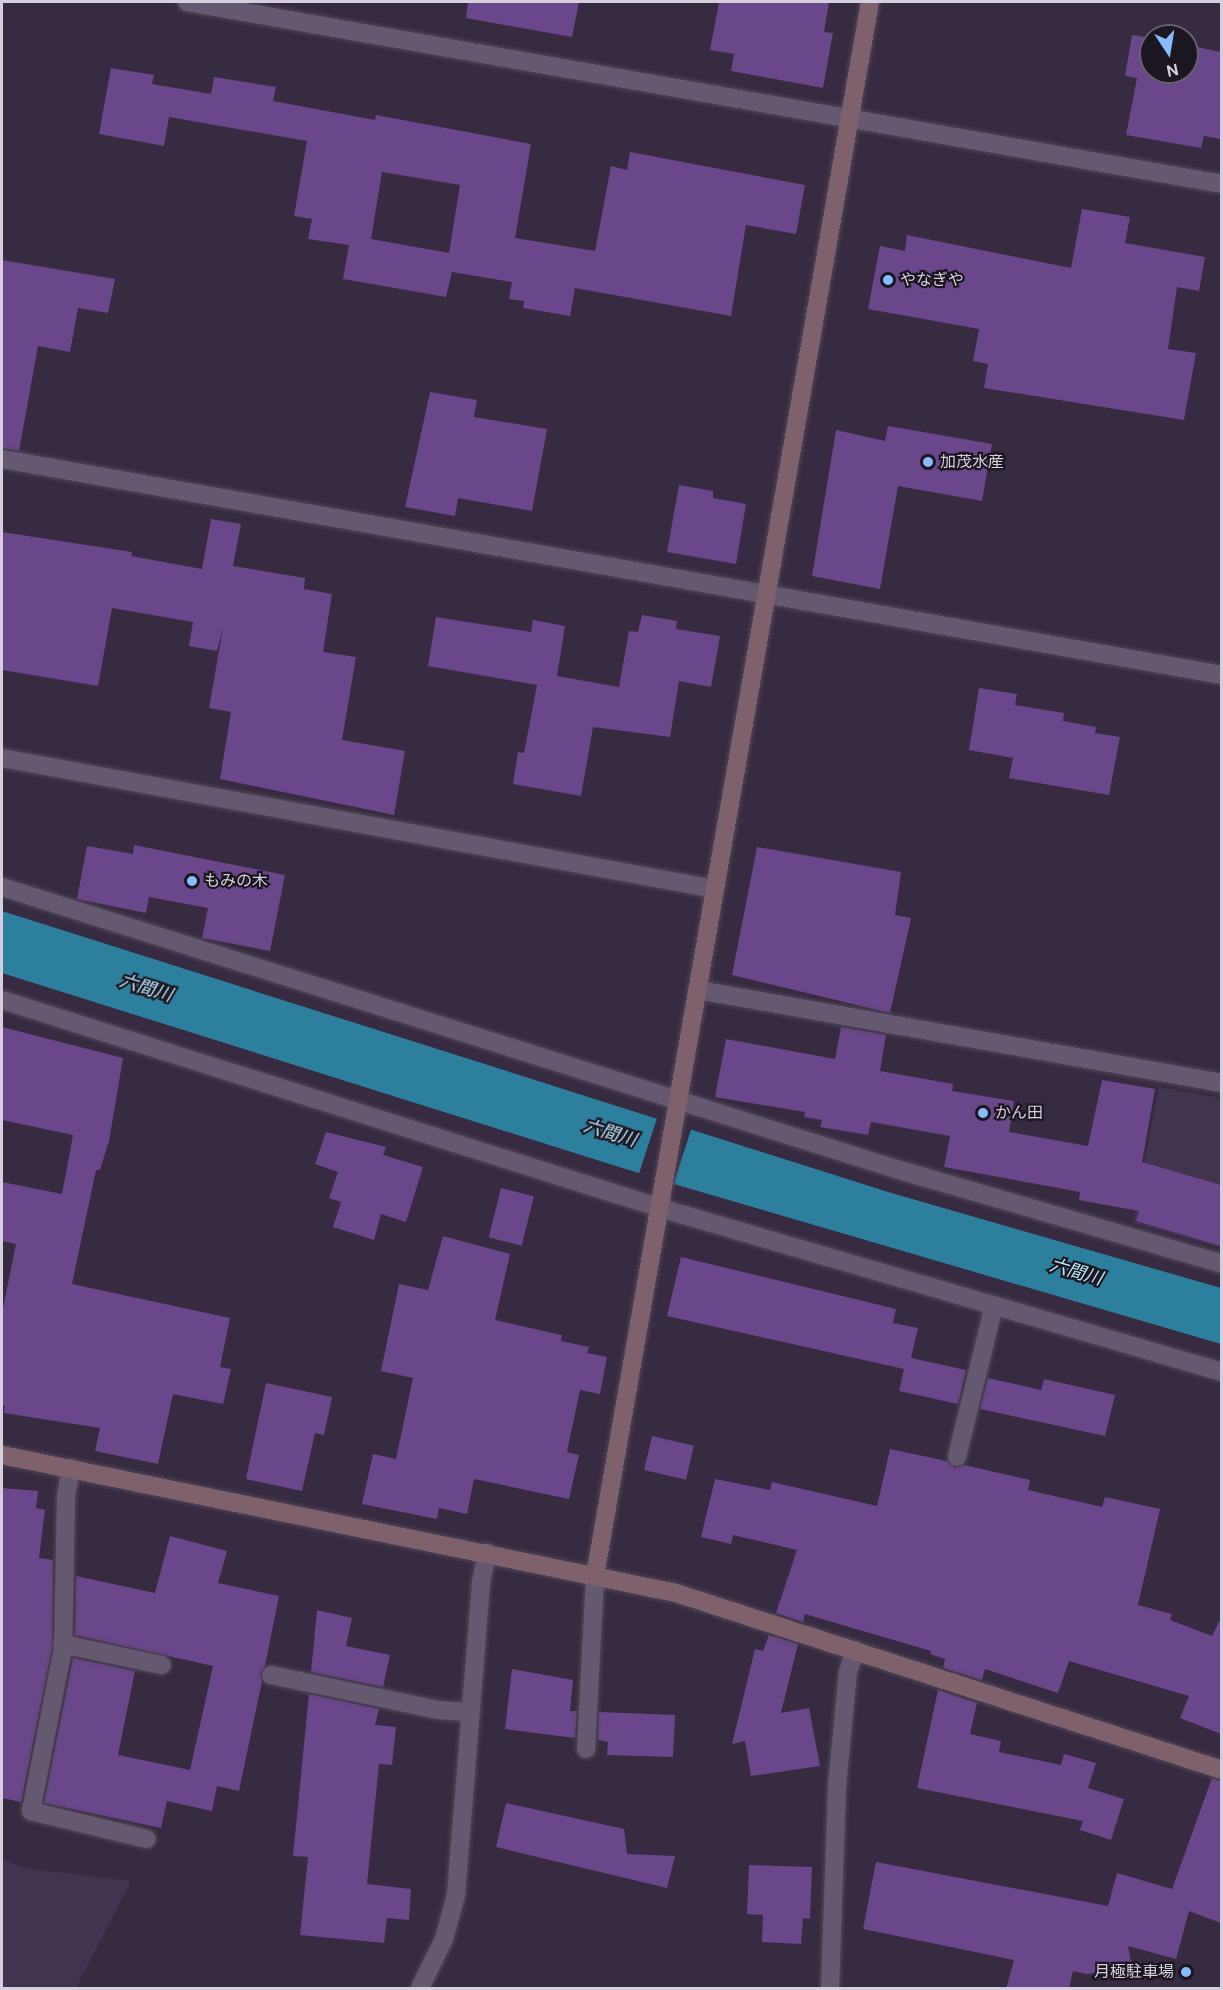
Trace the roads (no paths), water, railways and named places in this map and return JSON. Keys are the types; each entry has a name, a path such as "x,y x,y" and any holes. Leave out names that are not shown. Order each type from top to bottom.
{"street":[{"path":"187,2 1221,184"},
{"path":"586,1749 595,1576 870,2"},
{"path":"2,459 1221,675"},
{"path":"2,758 716,889"},
{"path":"2,887 677,1106 1221,1264"},
{"path":"698,990 1221,1083"},
{"path":"2,1000 661,1199 994,1305 1221,1372"},
{"path":"957,1457 994,1305"},
{"path":"2,1455 675,1593 1221,1770"},
{"path":"71,1468 66,1497 62,1644 31,1811 147,1839"},
{"path":"420,1989 452,1917 487,1553"},
{"path":"62,1644 162,1665"},
{"path":"830,1989 837,1786 848,1672 855,1650"},
{"path":"271,1675 438,1710 470,1712"}],"water":[{"name":"六間川","path":"2,911 888,1192 1221,1288 1221,1344 667,1182 2,973"}],"place":[{"name":"やなぎや","path":"888,280"},
{"name":"加茂水産","path":"928,462"},
{"name":"もみの木","path":"192,881"},
{"name":"かん田","path":"983,1113"},
{"name":"月極駐車場","path":"1186,1972"}]}
